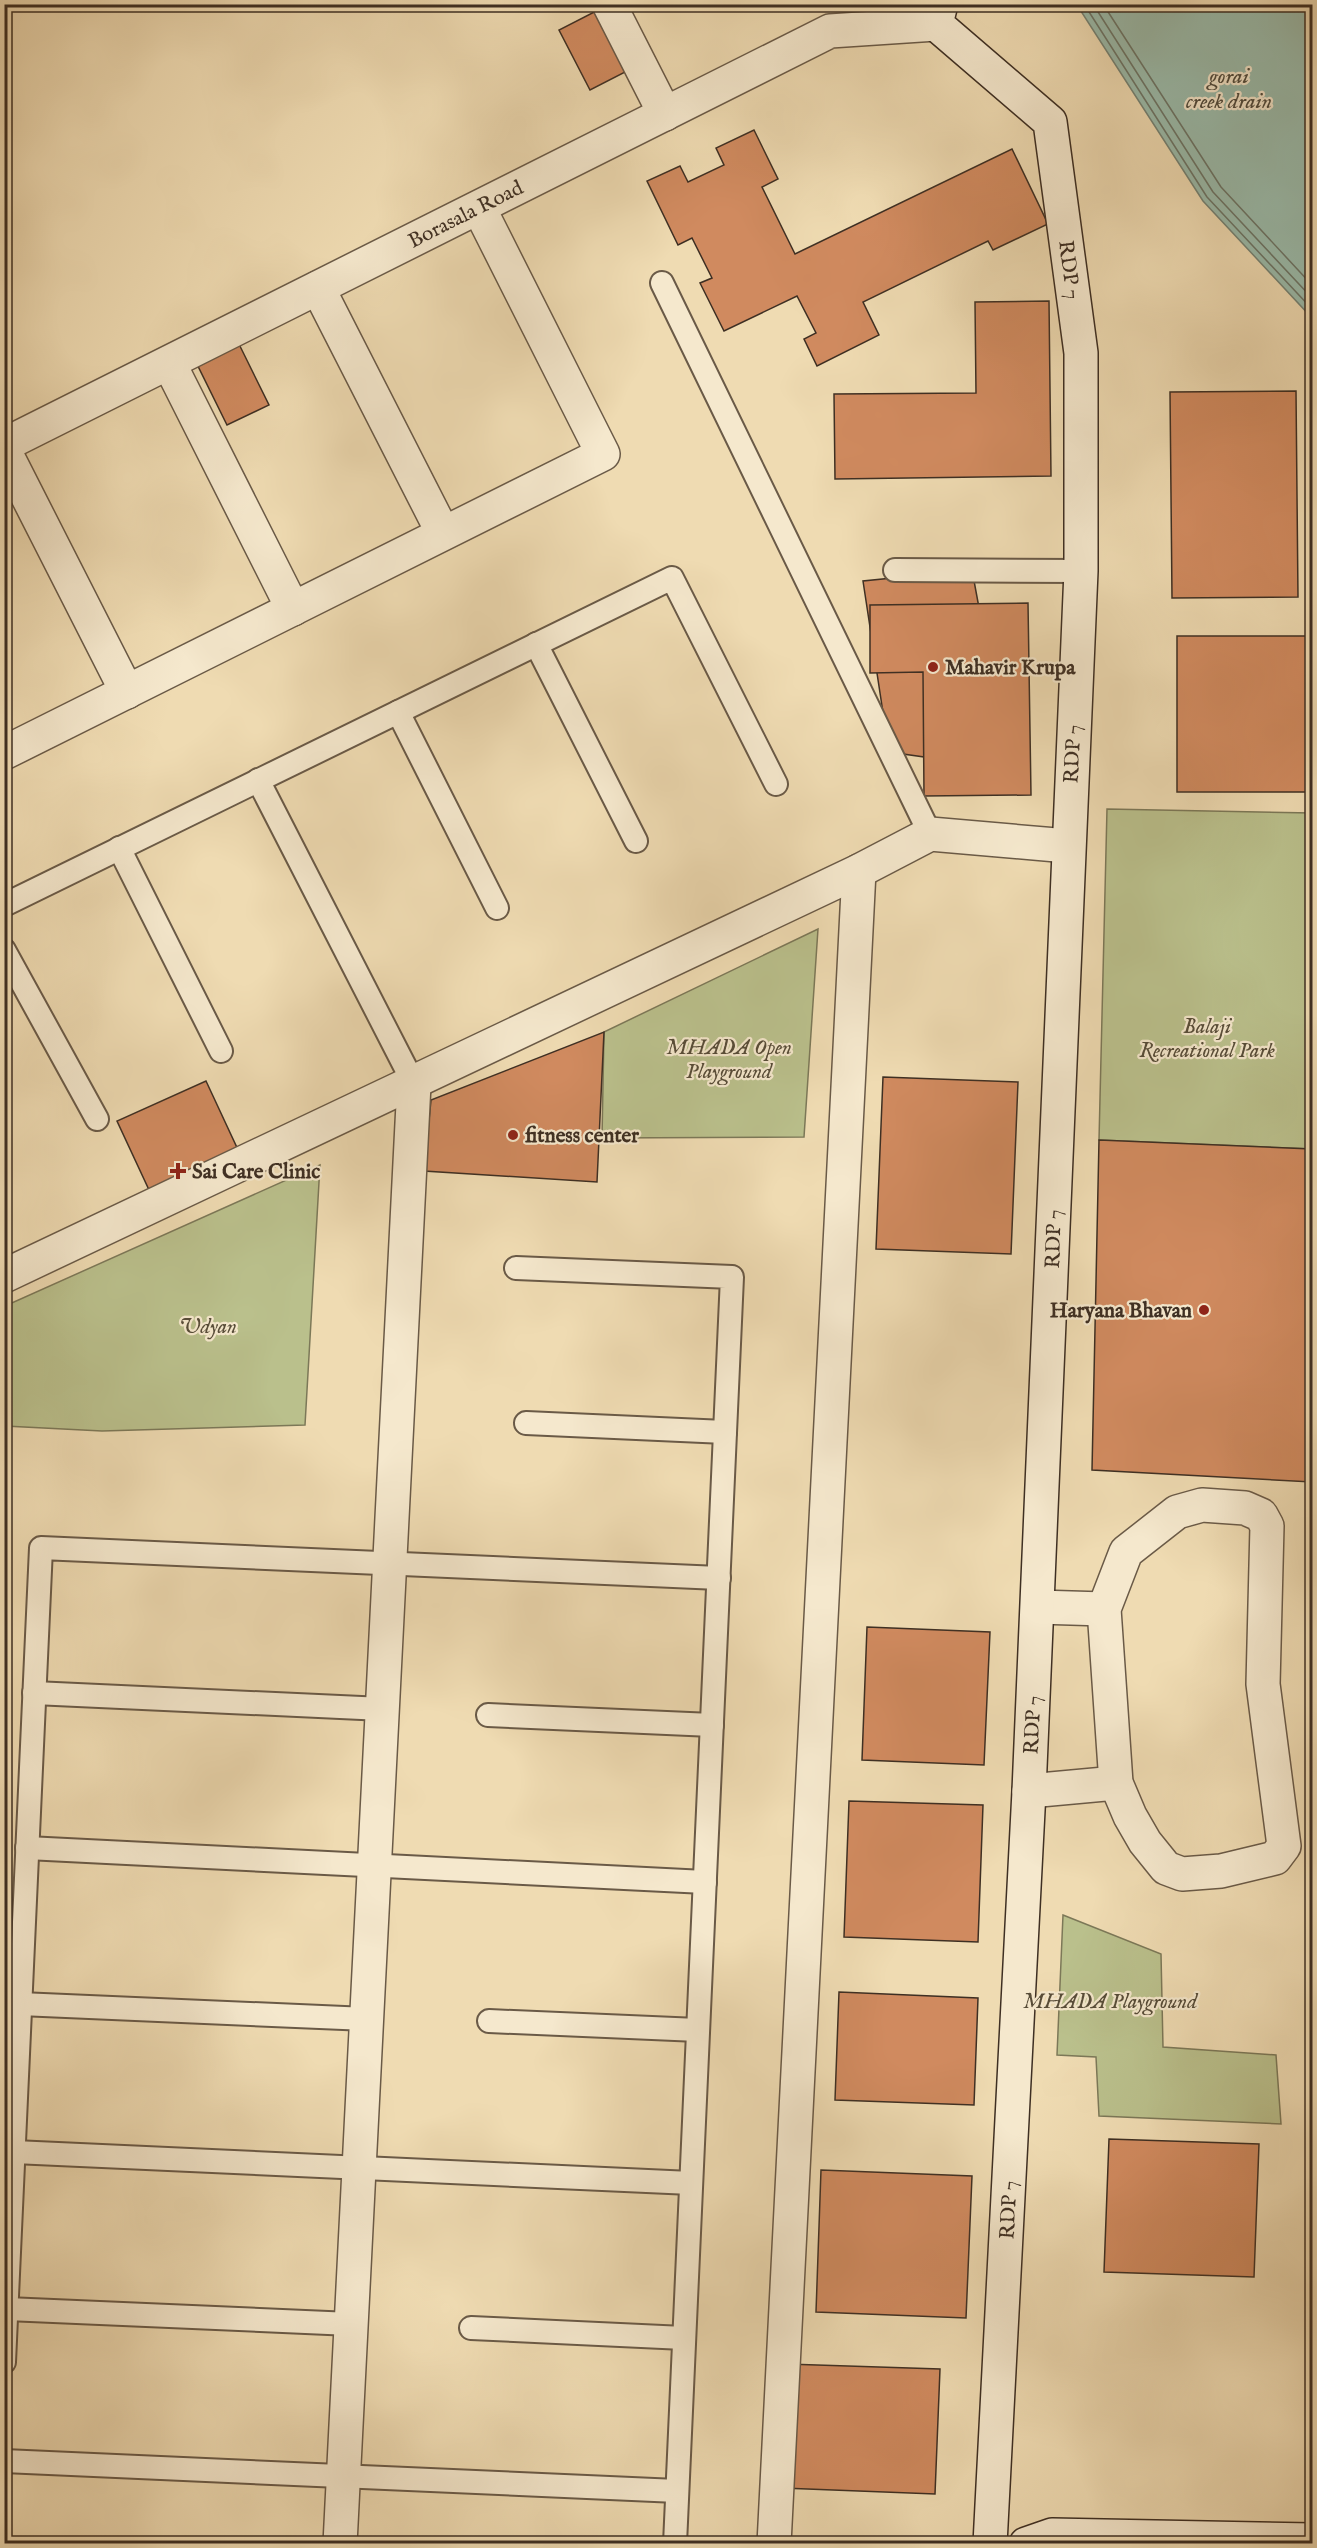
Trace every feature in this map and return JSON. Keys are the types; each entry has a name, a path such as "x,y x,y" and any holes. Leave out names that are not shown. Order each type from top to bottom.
{"street":[{"path":"609,4 665,114"},
{"name":"Borasala Road","path":"4,447 830,31 939,14"},
{"name":"RDP 7","path":"939,14 1050,122 1081,353 1081,571 1038,1607 990,2544"},
{"path":"4,753 603,454 479,208"},
{"path":"318,288 442,533"},
{"path":"169,363 293,609"},
{"path":"4,447 127,692"},
{"path":"4,1276 414,1084 859,871 930,834 1068,846"},
{"path":"774,2544 859,871"},
{"path":"340,2544 414,1084"},
{"path":"1202,1505 1245,1508 1261,1515 1267,1526 1263,1684 1284,1846 1275,1858 1221,1871 1182,1874 1166,1868 1145,1842 1130,1816 1116,1783 1104,1609 1126,1552 1177,1512 1202,1505"},
{"path":"1038,1607 1104,1609"},
{"path":"1029,1791 1116,1783"},
{"path":"1026,2544 1052,2535 1312,2540"}],"lane":[{"path":"662,284 930,834"},
{"path":"895,570 1081,571"},
{"path":"4,905 672,578 776,784"},
{"path":"536,644 636,841"},
{"path":"398,712 497,908"},
{"path":"258,780 414,1084"},
{"path":"119,848 221,1051"},
{"path":"4,950 97,1119"},
{"path":"516,1268 732,1277 675,2544"},
{"path":"526,1423 725,1432"},
{"path":"4,2362 41,1548 719,1578"},
{"path":"34,1693 383,1709"},
{"path":"488,1714 712,1725"},
{"path":"27,1848 705,1882"},
{"path":"20,2004 367,2019"},
{"path":"489,2021 698,2030"},
{"path":"14,2152 691,2183"},
{"path":"7,2309 351,2324"},
{"path":"471,2328 684,2338"},
{"path":"4,2461 677,2491"}],"green space":[{"name":"Balaji Recreational Park","path":"1107,809 1312,813 1312,1149 1099,1140"},
{"name":"MHADA Open Playground","path":"818,929 804,1137 602,1138 604,1032"},
{"name":"Udyan","path":"320,1165 305,1425 102,1431 5,1426 5,1306"},
{"name":"MHADA Playground","path":"1063,1915 1161,1954 1163,2047 1276,2055 1281,2124 1099,2116 1096,2057 1057,2055"}],"water":[{"name":"gorai creek drain","path":"1077,5 1312,5 1312,318 1203,201"}],"building":[{"path":"602,8 633,68 590,90 559,30"},
{"path":"754,130 778,179 762,187 795,254 1012,149 1048,224 993,250 988,241 863,302 879,335 817,366 804,339 816,333 797,296 724,331 700,283 712,278 692,238 678,245 647,181 680,166 688,182 724,165 716,148"},
{"path":"1049,301 1051,476 835,479 834,394 976,393 975,302"},
{"path":"234,334 269,405 227,425 192,354"},
{"path":"1296,391 1298,597 1172,598 1170,392"},
{"name":"Mahavir Krupa","path":"972,570 1009,769 889,752 863,581"},
{"name":"Mahavir Krupa","path":"1028,603 1031,795 924,796 923,672 870,673 870,605"},
{"path":"1177,636 1307,636 1307,792 1177,792"},
{"name":"fitness center","path":"604,1032 597,1182 424,1171 431,1100"},
{"path":"883,1077 1018,1082 1011,1254 876,1249"},
{"path":"206,1081 239,1152 150,1192 117,1121"},
{"name":"Haryana Bhavan","path":"1099,1140 1312,1149 1312,1482 1092,1470"},
{"path":"867,1627 990,1632 984,1765 862,1760"},
{"path":"849,1801 983,1805 978,1942 844,1937"},
{"path":"839,1992 978,1998 974,2105 835,2100"},
{"path":"1109,2139 1259,2144 1254,2277 1104,2272"},
{"path":"821,2170 972,2176 966,2318 816,2312"},
{"path":"786,2364 940,2369 935,2494 782,2488"}],"place":[{"name":"Mahavir Krupa","path":"933,667"},
{"name":"fitness center","path":"513,1135"},
{"name":"Sai Care Clinic","path":"178,1171"},
{"name":"Haryana Bhavan","path":"1204,1310"}]}
